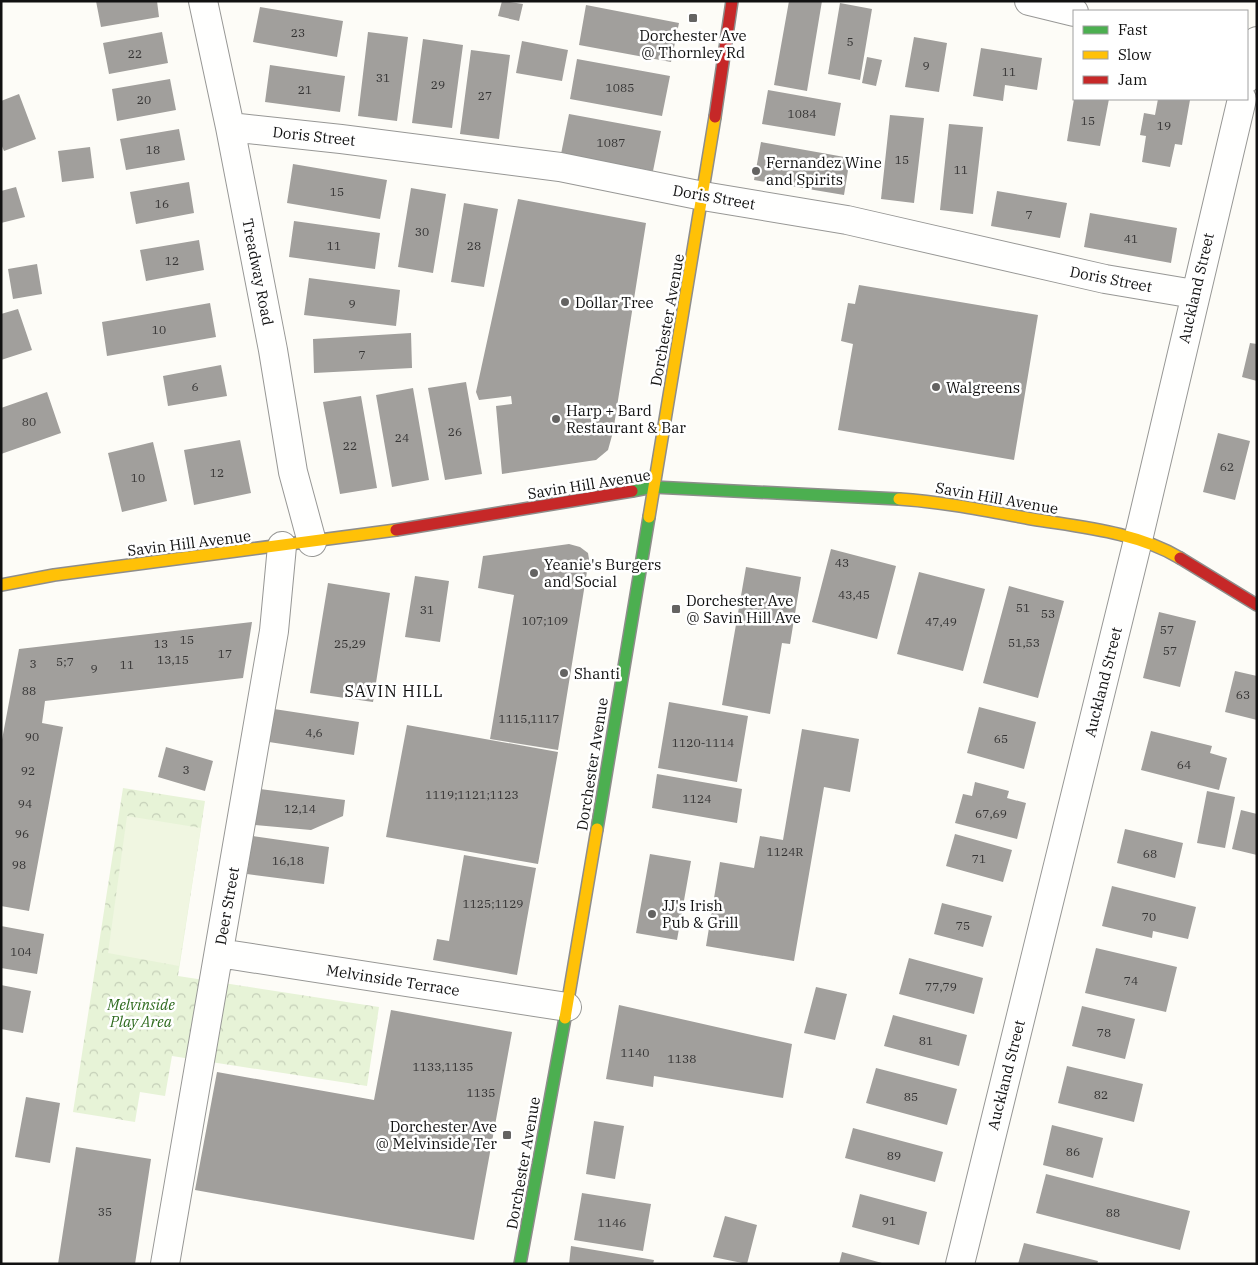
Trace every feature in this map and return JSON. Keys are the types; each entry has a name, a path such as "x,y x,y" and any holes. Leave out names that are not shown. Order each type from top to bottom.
{"street":[{"name":"Treadway Road","path":"202,1 230,127 273,350 293,472 312,542"},
{"name":"Dorchester Avenue","path":"520,1264 567,1007 703,196 732,1"},
{"path":"1029,1 1073,12"},
{"name":"Auckland Street","path":"960,1264 1138,540 1194,294 1242,100"},
{"name":"Doris Street","path":"230,127 341,138 560,167 703,196 846,220 1105,279 1194,294"},
{"name":"Savin Hill Avenue","path":"1,585 54,576 428,526 653,487 931,501 1068,525 1138,540 1170,552 1257,605"},
{"name":"Deer Street","path":"165,1264 274,631 282,546"},
{"name":"Melvinside Terrace","path":"219,953 567,1007"}],"green space":[{"name":"Melvinside Play Area","path":"123,788 205,801 178,976 379,1007 367,1086 172,1056 165,1096 140,1092 135,1122 73,1112"},
{"path":"127,816 201,828 179,966 108,953"}],"building":[{"path":"96,1 157,1 159,17 101,27"},
{"path":"502,1 523,4 519,21 498,16"},
{"path":"789,1 822,1 807,91 774,85"},
{"path":"840,3 872,9 860,80 828,74"},
{"path":"586,5 679,23 671,62 579,45"},
{"path":"260,7 343,21 337,57 253,42"},
{"path":"162,32 168,63 109,74 103,43"},
{"path":"368,32 408,37 397,121 358,116"},
{"path":"914,37 947,43 939,92 905,87"},
{"path":"423,39 463,45 452,128 412,123"},
{"path":"522,41 568,50 562,81 516,73"},
{"path":"981,48 1042,58 1037,90 1005,85 1003,101 973,96"},
{"path":"471,50 510,55 499,139 460,134"},
{"path":"867,57 882,60 876,86 862,83"},
{"path":"577,59 670,76 662,116 570,99"},
{"path":"270,65 345,76 340,112 265,102"},
{"path":"170,79 176,110 117,121 112,89"},
{"path":"768,90 841,103 835,136 762,124"},
{"path":"19,94 36,139 4,151 1,144 1,101"},
{"path":"1074,100 1109,100 1100,146 1067,141"},
{"path":"1158,100 1190,100 1182,145 1175,144 1170,167 1142,162 1146,136 1140,135 1144,113 1155,115"},
{"path":"569,114 661,131 653,171 561,154"},
{"path":"890,115 924,118 914,203 881,199"},
{"path":"949,124 983,127 973,214 940,210"},
{"path":"179,129 185,160 126,170 120,139"},
{"path":"761,142 850,158 844,195 754,180"},
{"path":"90,147 94,178 62,182 58,151"},
{"path":"293,164 387,180 380,219 287,203"},
{"path":"189,182 194,213 136,224 130,192"},
{"path":"16,187 25,217 1,223 1,191"},
{"path":"411,188 446,194 433,273 398,267"},
{"path":"997,191 1067,203 1060,238 991,226"},
{"name":"Dollar Tree","path":"518,199 646,223 613,432 608,450 596,460 502,474 496,406 512,404 511,396 479,400 476,392"},
{"path":"464,203 498,209 484,287 451,282"},
{"path":"1090,213 1177,228 1171,263 1084,247"},
{"path":"294,221 380,233 375,269 289,257"},
{"path":"199,240 204,270 146,281 140,250"},
{"path":"37,264 42,294 13,299 8,269"},
{"path":"309,278 400,290 396,326 304,315"},
{"name":"Walgreens","path":"859,285 1038,315 1014,460 838,430 853,344 841,341 848,303 855,304"},
{"path":"210,303 216,337 107,356 102,322"},
{"path":"18,309 32,350 1,360 1,314"},
{"path":"411,333 412,368 314,373 313,339"},
{"path":"1250,343 1257,344 1257,381 1242,377"},
{"path":"221,365 227,396 168,406 163,376"},
{"path":"466,382 482,474 445,480 428,388"},
{"path":"413,388 429,480 392,487 376,395"},
{"path":"47,392 61,433 1,454 1,408"},
{"path":"361,396 377,488 340,494 323,402"},
{"path":"1218,433 1250,441 1235,500 1203,492"},
{"path":"240,440 251,493 194,505 184,450"},
{"path":"153,442 167,501 122,512 108,453"},
{"path":"569,544 580,547 588,553 589,559 558,750 490,739 514,595 478,588 483,556"},
{"path":"831,549 896,566 877,639 812,622"},
{"path":"746,567 801,577 790,644 782,643 770,714 722,705"},
{"path":"919,572 985,589 963,671 897,654"},
{"path":"415,576 449,581 440,642 405,637"},
{"path":"328,583 390,593 373,702 310,693"},
{"path":"1009,586 1064,601 1038,698 983,683"},
{"path":"1159,612 1196,621 1180,687 1143,678"},
{"path":"252,622 243,678 45,701 42,723 63,727 29,911 1,906 1,745 19,649"},
{"path":"1235,671 1257,676 1257,720 1225,712"},
{"path":"669,702 748,716 737,782 658,768"},
{"path":"979,707 1036,722 1024,769 967,753"},
{"path":"274,709 359,722 354,755 269,742"},
{"path":"407,725 558,752 538,864 386,837"},
{"path":"802,729 859,739 850,792 824,787 794,961 706,946 720,862 754,868 760,836 783,840"},
{"path":"1151,731 1212,746 1210,753 1227,758 1219,790 1141,770"},
{"path":"166,747 213,761 205,791 158,777"},
{"path":"657,774 742,789 737,823 652,808"},
{"path":"975,782 1009,791 1007,798 1026,803 1017,839 955,823 963,794 972,796"},
{"path":"260,789 345,800 343,816 311,830 255,825"},
{"path":"1207,791 1235,797 1225,848 1197,843"},
{"path":"1241,810 1257,814 1257,855 1232,849"},
{"path":"1125,829 1183,843 1175,878 1117,863"},
{"path":"955,834 1012,850 1003,882 946,866"},
{"path":"253,836 329,847 324,884 247,874"},
{"path":"650,854 691,861 677,940 636,933"},
{"path":"464,855 536,868 517,975 433,960 437,939 449,941"},
{"path":"1112,886 1196,907 1188,939 1153,931 1152,938 1102,926"},
{"path":"942,903 992,916 983,947 934,934"},
{"path":"1,926 44,934 37,974 1,968"},
{"path":"1096,948 1177,967 1166,1012 1085,993"},
{"path":"909,958 983,978 974,1014 899,994"},
{"path":"1,985 31,991 23,1033 1,1029"},
{"path":"816,987 847,994 835,1040 804,1033"},
{"path":"619,1005 792,1044 783,1098 654,1076 653,1087 606,1079"},
{"path":"1082,1006 1135,1019 1125,1059 1072,1046"},
{"path":"391,1010 512,1032 474,1240 195,1190 217,1072 374,1100"},
{"path":"893,1015 967,1035 959,1066 884,1046"},
{"path":"1067,1066 1143,1084 1134,1122 1058,1103"},
{"path":"876,1068 957,1089 947,1125 866,1103"},
{"path":"26,1097 60,1103 50,1163 15,1157"},
{"path":"594,1121 624,1126 615,1179 586,1174"},
{"path":"1052,1125 1103,1138 1093,1178 1043,1165"},
{"path":"853,1128 943,1152 935,1182 845,1158"},
{"path":"76,1147 151,1159 135,1264 58,1264"},
{"path":"1046,1174 1190,1211 1180,1250 1036,1213"},
{"path":"582,1193 651,1204 643,1251 574,1240"},
{"path":"860,1194 927,1212 919,1245 852,1227"},
{"path":"725,1216 757,1225 747,1264 713,1257"},
{"path":"1024,1243 1098,1261 1097,1264 1018,1264"},
{"path":"571,1246 654,1260 653,1264 569,1264"},
{"path":"842,1252 882,1263 882,1264 839,1264"}],"traffic: fast":[{"path":"632,491 653,487 899,499"},
{"path":"597,829 649,517"},
{"path":"520,1264 565,1018"}],"traffic: slow":[{"path":"649,517 715,117"},
{"path":"899,499 966,507 1089,528 1127,536 1163,549 1180,558"},
{"path":"1,585 54,575 396,530"},
{"path":"565,1018 597,829"}],"traffic: jam":[{"path":"715,117 732,1"},
{"path":"396,530 632,491"},
{"path":"1180,558 1257,605"}],"place":[{"name":"Dorchester Ave @ Thornley Rd","path":"693,18"},
{"name":"Fernandez Wine and Spirits","path":"756,171"},
{"name":"Dollar Tree","path":"565,302"},
{"name":"Walgreens","path":"936,387"},
{"name":"Harp + Bard Restaurant & Bar","path":"556,419"},
{"name":"Yeanie's Burgers and Social","path":"534,573"},
{"name":"Dorchester Ave @ Savin Hill Ave","path":"676,609"},
{"name":"Shanti","path":"564,673"},
{"name":"JJ's Irish Pub & Grill","path":"652,914"},
{"name":"Dorchester Ave @ Melvinside Ter","path":"507,1135"}],"district":[{"name":"SAVIN HILL","path":"394,691"}]}
